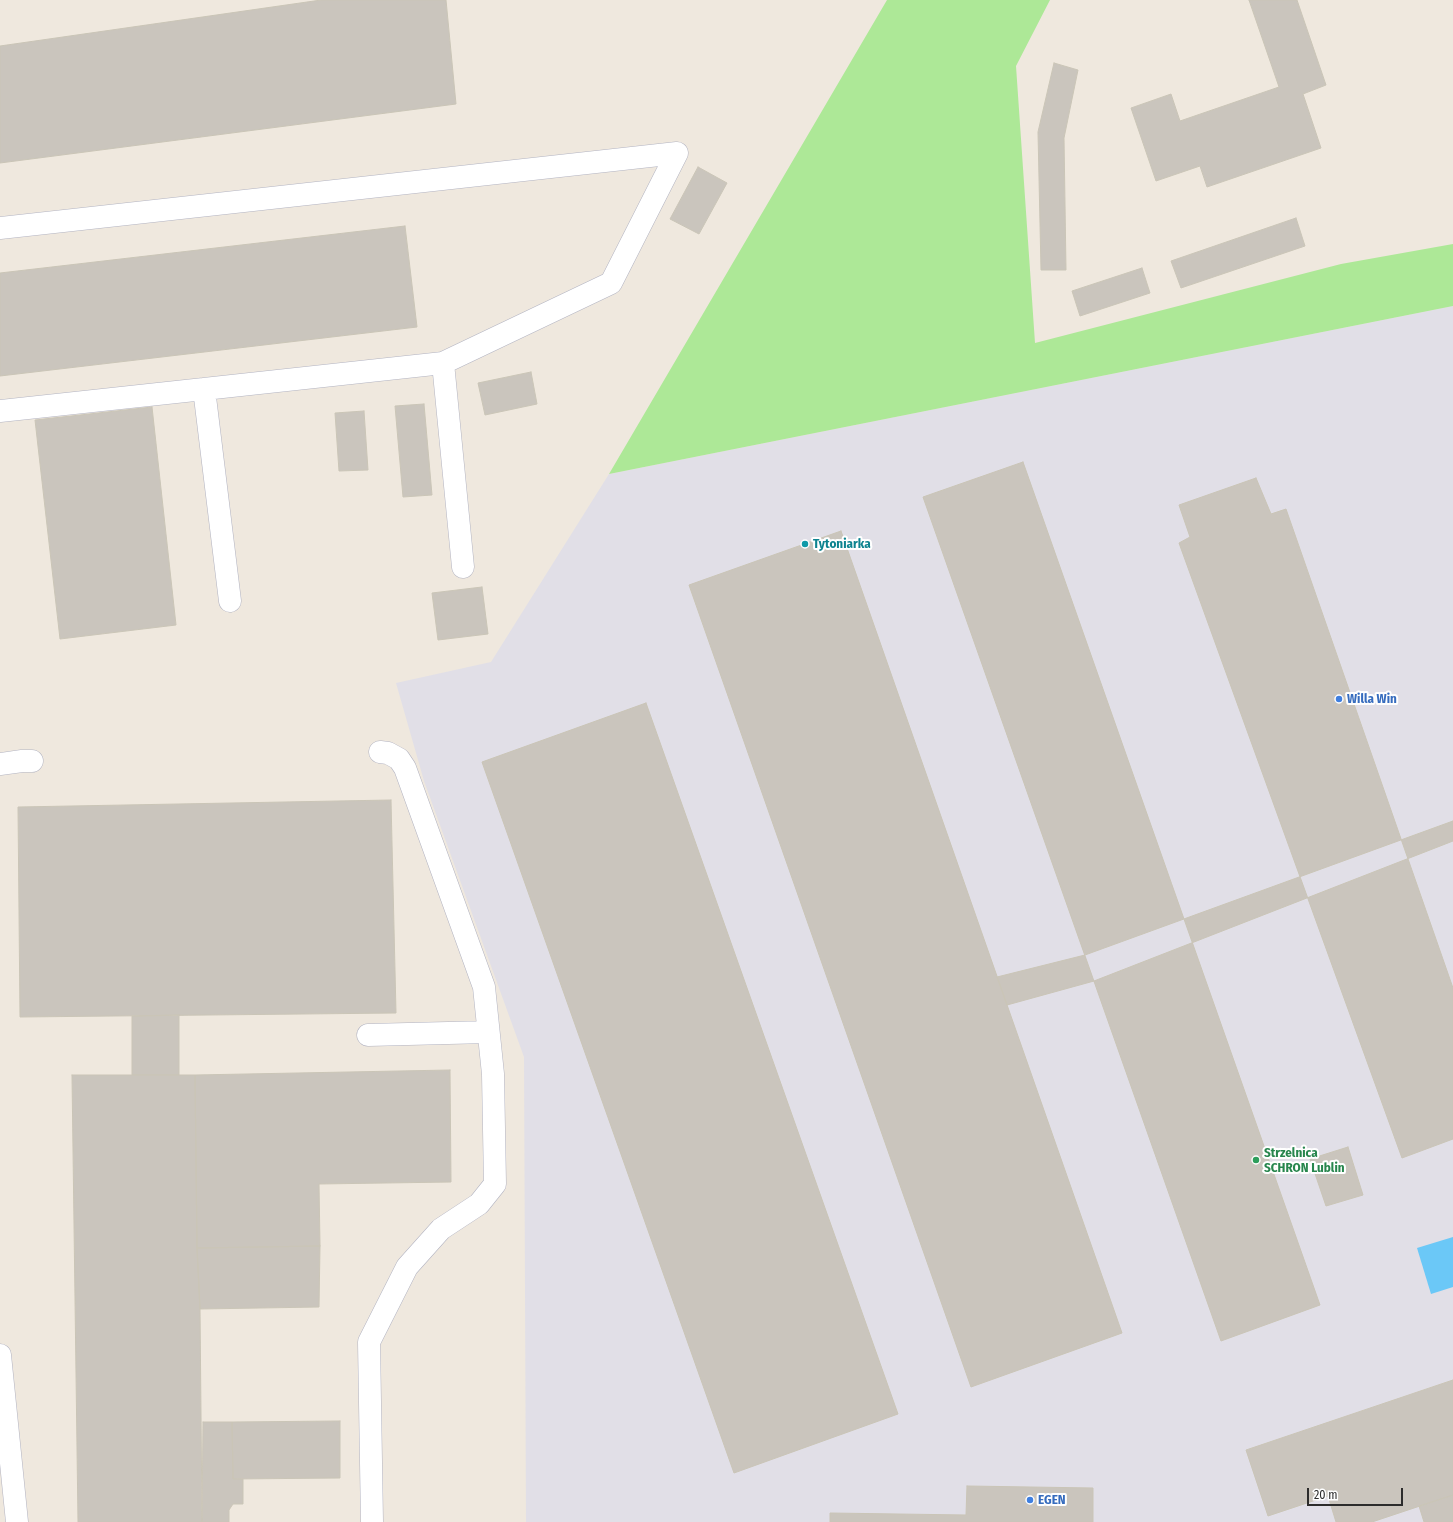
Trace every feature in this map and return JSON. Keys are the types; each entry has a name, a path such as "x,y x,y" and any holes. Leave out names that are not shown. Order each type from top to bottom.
{"lane":[{"path":"0,228 677,153 611,283 443,363 0,411"},
{"path":"443,363 462,567"},
{"path":"204,389 230,601"},
{"path":"372,1522 369,1342 407,1267 441,1229 479,1204 495,1184 493,1074 484,987 405,768 399,759 388,753 380,752"},
{"path":"0,764 32,761"},
{"path":"368,1035 488,1032"},
{"path":"0,1356 17,1522"}],"shaded area":[{"path":"1453,306 1453,1522 526,1522 524,1057 424,781 396,683 491,662 609,474"}],"green space":[{"path":"887,0 1050,0 1016,66 1035,343 1341,264 1453,244 1453,306 609,474"}],"water":[{"path":"1453,1237 1453,1287 1431,1294 1417,1248"}],"building":[{"path":"321,0 446,0 456,104 0,163 0,46"},
{"path":"1249,0 1297,0 1326,85 1303,94 1321,148 1207,187 1200,166 1156,181 1131,108 1171,94 1180,121 1279,87"},
{"path":"1054,63 1078,70 1064,138 1066,270 1041,270 1038,132"},
{"path":"698,167 727,183 699,234 670,219"},
{"path":"1296,218 1305,246 1181,288 1171,261"},
{"path":"405,226 417,327 0,376 0,273"},
{"path":"1142,268 1150,293 1080,316 1072,291"},
{"path":"531,372 537,404 485,415 478,383"},
{"path":"424,404 432,495 403,497 395,406"},
{"path":"152,407 176,625 60,639 35,420"},
{"path":"364,411 368,470 339,471 335,413"},
{"path":"1023,462 1320,1305 1221,1341 923,497"},
{"path":"1256,478 1271,514 1286,509 1453,988 1453,1139 1402,1158 1179,543 1190,537 1179,505"},
{"path":"841,531 1122,1333 971,1387 689,585"},
{"path":"482,587 488,634 438,640 432,593"},
{"path":"646,703 898,1414 734,1473 482,762"},
{"path":"391,800 396,1013 20,1017 18,807"},
{"path":"1453,821 1453,841 1094,981 1007,1005 997,977 1085,955"},
{"path":"179,1015 179,1075 132,1075 132,1016"},
{"path":"450,1070 451,1182 319,1184 320,1246 197,1248 195,1075"},
{"path":"72,1075 195,1075 197,1248 200,1309 202,1522 78,1522"},
{"path":"1348,1147 1363,1195 1326,1206 1310,1159"},
{"path":"320,1246 319,1307 200,1309 197,1248"},
{"path":"1453,1380 1453,1495 1372,1522 1336,1522 1328,1496 1268,1516 1246,1450"},
{"path":"340,1421 340,1478 233,1479 232,1422"},
{"path":"203,1422 232,1422 233,1479 243,1479 243,1504 233,1504 229,1510 229,1522 202,1522"},
{"name":"EGEN","path":"967,1486 1093,1488 1093,1522 830,1522 830,1513 966,1515"},
{"path":"1453,1495 1453,1522 1424,1522 1419,1506"}],"place":[{"name":"Tytoniarka","path":"805,544"},
{"name":"Willa Win","path":"1339,699"},
{"name":"Strzelnica SCHRON Lublin","path":"1256,1160"},
{"name":"EGEN","path":"1030,1500"}]}
